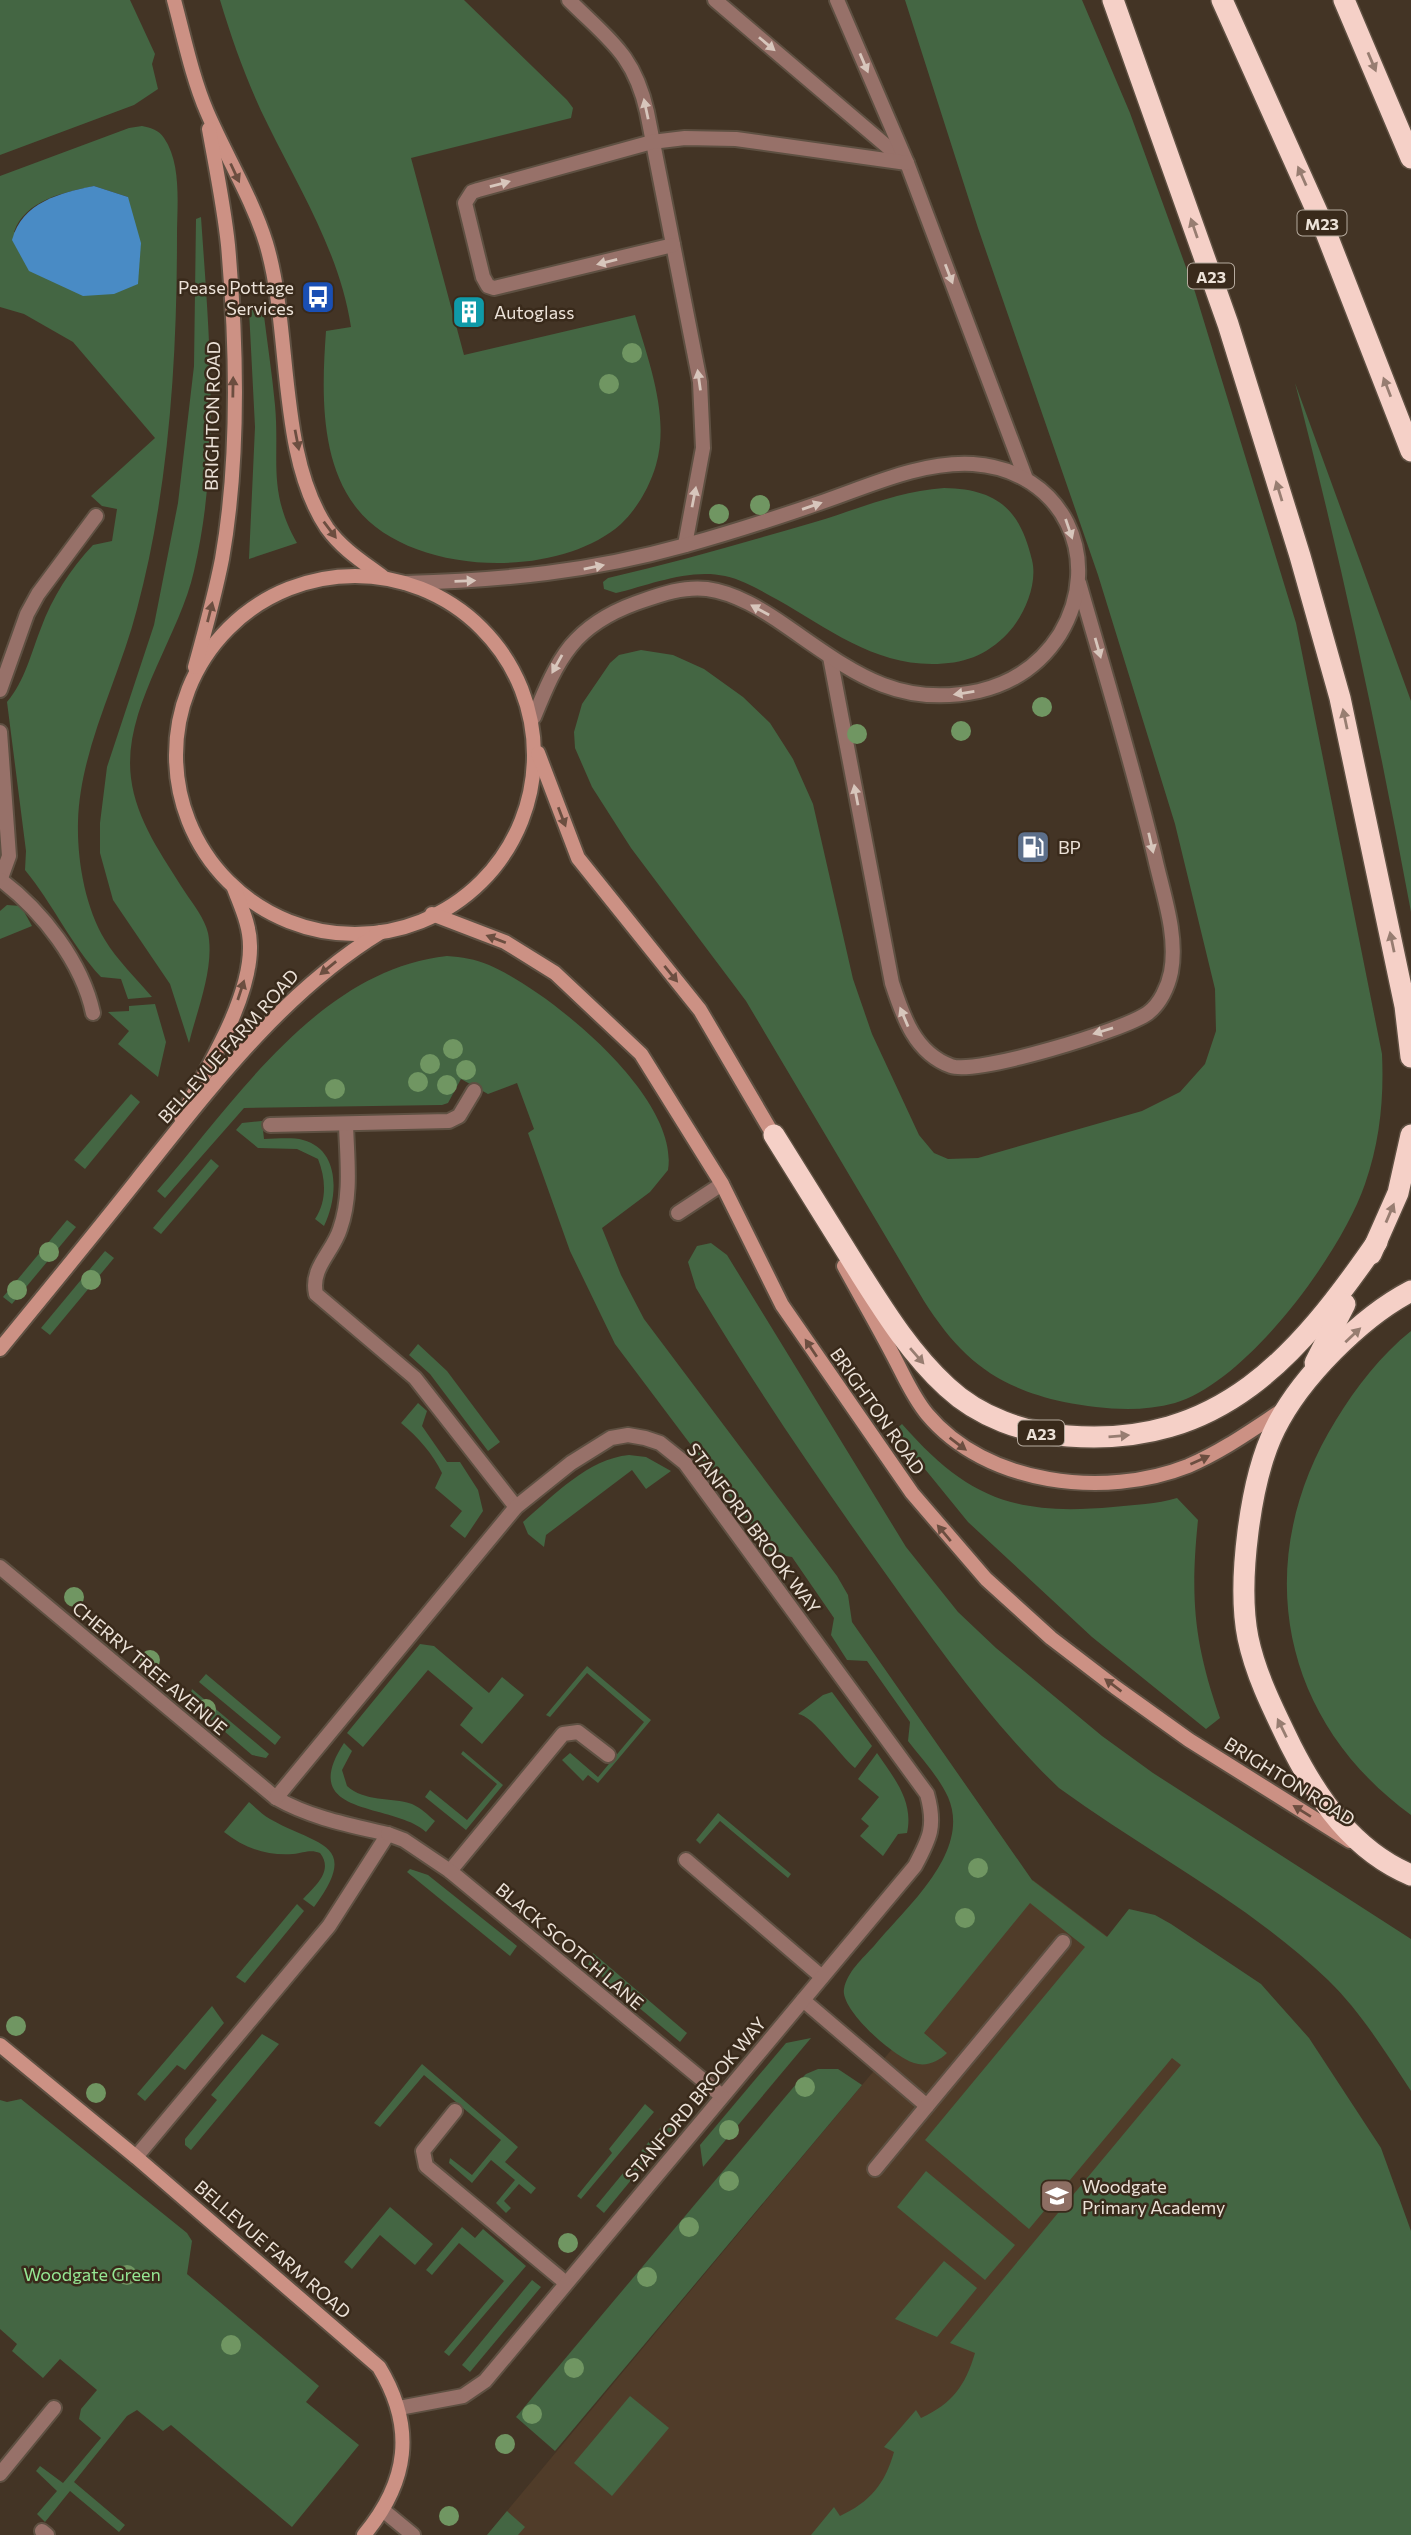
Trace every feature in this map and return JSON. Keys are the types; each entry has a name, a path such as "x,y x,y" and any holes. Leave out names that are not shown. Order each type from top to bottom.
{"highway":[{"name":"A23","path":"1113,0 1228,324 1340,698 1405,1006 1411,1057"},
{"name":"M23","path":"1222,0 1323,225 1411,451"},
{"path":"1344,0 1411,158"},
{"name":"A23","path":"774,1135 891,1321 925,1365 960,1398 989,1416 1049,1434 1099,1438 1141,1434 1195,1417 1234,1398 1266,1375 1300,1343 1339,1296 1377,1242"},
{"name":"A23","path":"1304,1383 1377,1242 1398,1193 1411,1135"},
{"path":"1400,1871 1342,1826 1297,1758 1264,1689 1248,1636 1244,1579 1248,1530 1265,1453 1288,1407 1304,1383 1373,1317 1411,1291"}],"street":[{"name":"BRIGHTON ROAD","path":"174,0 206,111 227,242 234,351 230,486 222,558 192,678 174,731 172,752 175,792 185,824 192,837 232,885"},
{"path":"569,0 628,59 640,81 653,142 700,382 703,448 685,545"},
{"path":"715,0 907,163"},
{"path":"837,0 907,163 1026,478"},
{"name":"BRIGHTON ROAD","path":"206,111 256,215 268,252 279,305 296,437 312,497 328,530 343,547 384,578"},
{"path":"673,246 494,289 488,286 483,277 465,203 472,192 653,142 702,137 736,139 907,163"},
{"path":"405,583 564,573 685,545 943,465 982,465 1026,478 1048,494 1068,523 1079,583 1136,777 1173,946 1171,975 1154,1008 1131,1022 990,1066 962,1068 940,1060 921,1045 904,1017 892,984 830,657"},
{"path":"0,690 27,614 38,594 96,516"},
{"path":"192,678 230,633 277,599 316,583 342,577 384,578 405,583 454,606 493,635 524,678 534,717 538,753 578,859 700,1010 774,1135 914,1397 951,1439 987,1462 1013,1471 1066,1480 1150,1476 1187,1466 1225,1448 1288,1407"},
{"path":"534,717 561,658 580,634 610,613 676,591 708,589 743,601 864,678 901,693 938,696 993,687 1014,679 1047,653 1070,616 1079,583"},
{"path":"0,732 9,856 1,881 28,901 41,916 81,979 93,1013"},
{"path":"232,885 259,906 292,922 330,931 385,930 432,914 466,893 505,848 532,790 538,753"},
{"name":"BELLEVUE FARM ROAD","path":"169,1140 226,1027 247,969 248,930 232,885"},
{"name":"BRIGHTON ROAD","path":"432,914 505,942 555,972 641,1054 722,1184 782,1305 905,1483 964,1556 1012,1604 1115,1687 1198,1746 1400,1871"},
{"name":"BELLEVUE FARM ROAD","path":"0,1349 169,1140 249,1046 304,988 330,966 385,930"},
{"path":"270,1125 449,1121 459,1116 474,1091"},
{"path":"346,1124 346,1208 340,1232 313,1282 316,1294 415,1378 516,1507"},
{"path":"678,1213 722,1184"},
{"name":"STANFORD BROOK WAY","path":"276,1798 516,1507 571,1463 611,1438 628,1435 645,1437 673,1451 685,1463 927,1794 933,1816 930,1839 920,1857 485,2381 463,2396 399,2408"},
{"name":"CHERRY TREE AVENUE","path":"0,1567 276,1798"},
{"path":"450,1871 563,1734 578,1732 608,1755"},
{"path":"136,2157 329,1926 388,1834 299,1811 276,1798"},
{"name":"BLACK SCOTCH LANE","path":"388,1834 420,1849 450,1871 722,2096"},
{"path":"686,1860 822,1977"},
{"path":"875,2169 1063,1942"},
{"path":"803,2000 927,2106"},
{"name":"BELLEVUE FARM ROAD","path":"0,2045 136,2157 379,2367 399,2408 402,2455 398,2479 384,2511 364,2535"},
{"path":"455,2110 423,2151 425,2166 566,2283"},
{"path":"0,2474 54,2408"},
{"path":"384,2511 413,2535"}],"shaded area":[{"name":"Woodgate Primary Academy","path":"1033,1880 1198,2005 1395,2535 487,2535"}],"green space":[{"path":"0,0 130,0 155,54 152,64 158,89 134,105 0,155"},
{"path":"220,0 464,0 567,100 573,108 571,118 411,158 464,355 635,315 656,390 661,428 660,447 647,489 621,524 593,542 560,555 522,562 484,563 445,557 410,546 379,529 355,506 343,487 335,466 329,444 324,398 326,331 351,327 346,300 317,223 254,95"},
{"path":"905,0 1082,0 1130,113 1195,292 1296,623 1382,1054 1381,1104 1374,1152 1353,1213 1335,1245 1288,1312 1232,1370 1203,1390 1175,1403 1161,1406 1106,1408 1040,1396 982,1368 952,1339 924,1301 746,1001 631,848 592,787 575,748 574,732 582,704 610,663 619,655 641,650 673,655 704,669 743,697 770,723 793,759 813,804 853,979 872,1034 919,1135 934,1153 948,1159 978,1158 1142,1111 1180,1092 1205,1064 1216,1031 1215,989 1175,824 1098,575 978,228"},
{"path":"142,126 160,133 174,160 178,199 173,377 164,471 148,564 129,636 93,741 80,795 78,822 79,852 92,913 115,955 152,997 128,999 121,979 101,977 90,965 25,870 26,851 7,702 23,676 45,617 62,584 93,545 112,541 117,509 102,506 91,496 155,438 73,342 24,314 0,307 0,176 129,128","holes":["94,186 128,197 14,232 19,221 36,205 71,191"]},
{"path":"201,217 211,395 208,483 194,571 187,596 143,700 131,752 131,778 138,809 160,852 202,917 208,933 210,946 207,974 189,1043 170,984 113,900 100,853 100,823 107,767 154,625 178,503 194,366 196,219"},
{"path":"263,308 275,405 278,491 297,543 249,559 255,427 249,310"},
{"path":"1295,383 1411,701 1411,912 1358,646"},
{"path":"944,488 978,492 1003,505 1021,527 1032,560 1031,589 1014,626 991,648 964,660 943,664 910,662 870,651 752,586 725,576 684,576 616,593 604,589 603,582 608,578 738,544 895,497"},
{"path":"7,905 21,906 32,926 0,939 0,911"},
{"name":"Woodgate Primary Academy","path":"447,956 489,965 544,998 606,1050 654,1111 666,1141 668,1170 650,1192 602,1228 621,1275 644,1319 837,1576 848,1595 852,1622 1032,1880 1107,1937 1129,1909 1155,1915 1261,1984 1309,2038 1381,2148 1411,2231 1411,2535 811,2535 834,2507 840,2516 860,2505 875,2491 886,2474 894,2452 884,2447 916,2410 921,2418 950,2400 967,2375 975,2353 950,2343 1181,2065 1172,2058 1029,2229 925,2140 1085,1947 1030,1903 924,2033 947,2053 932,2063 914,2063 894,2052 870,2032 850,2009 844,1989 852,1971 918,1896 944,1858 951,1838 953,1818 948,1797 935,1775 908,1741 910,1722 867,1661 847,1660 831,1635 834,1618 792,1557 773,1554 615,1344 570,1251 528,1133 534,1129 517,1083 488,1094 461,1079 448,1103 442,1105 244,1108 165,1198 157,1191 250,1080 320,1013 359,986 401,966"},
{"path":"155,1004 166,1042 158,1077 118,1044 129,1031 108,1012 129,1011 129,1006"},
{"path":"131,1094 140,1102 85,1169 74,1160"},
{"path":"262,1121 264,1139 303,1140 315,1145 330,1164 334,1189 324,1226 315,1219 322,1205 324,1190 318,1159 297,1149 258,1148 236,1130 242,1123"},
{"path":"211,1159 219,1166 161,1234 153,1228"},
{"path":"67,1220 76,1227 12,1304 3,1297"},
{"path":"711,1243 727,1255 906,1547 958,1612 996,1648 1102,1736 1153,1773 1411,1939 1411,2091 1362,2019 1340,1992 1297,1952 1231,1903 1059,1788 990,1713 838,1506 765,1398 696,1288 688,1262 697,1246"},
{"path":"105,1251 114,1258 50,1335 41,1328"},
{"path":"1411,1331 1411,1815 1366,1776 1331,1732 1306,1684 1291,1633 1287,1580 1293,1527 1309,1473 1336,1420 1352,1396 1379,1361"},
{"path":"418,1344 447,1371 500,1442 488,1451 430,1374 409,1355"},
{"path":"418,1403 427,1411 422,1426 447,1462 460,1462 478,1490 483,1511 465,1538 450,1526 462,1511 435,1488 442,1473 424,1446 401,1423"},
{"path":"902,1424 948,1469 971,1485 995,1497 1020,1504 1078,1509 1145,1504 1177,1498 1198,1520 1194,1574 1196,1620 1204,1667 1220,1718 1206,1729 1092,1637 968,1522 894,1431"},
{"path":"629,1455 646,1457 671,1471 646,1489 632,1470 546,1535 544,1547 528,1534 523,1522 559,1490 600,1463"},
{"path":"420,1644 434,1646 489,1693 502,1677 524,1695 482,1744 460,1725 473,1708 428,1670 363,1747 347,1733"},
{"path":"587,1666 651,1720 598,1783 588,1775 583,1781 562,1760 570,1753 598,1777 644,1722 587,1673 550,1717 546,1715"},
{"path":"206,1674 281,1737 275,1745 199,1682"},
{"path":"192,1689 269,1754 266,1758 252,1755 189,1701"},
{"path":"832,1692 872,1746 855,1768 811,1721 798,1714 823,1695"},
{"path":"344,1743 352,1751 342,1770 347,1786 361,1795 415,1806 435,1821 426,1832 411,1823 355,1804 340,1796 332,1784 332,1767"},
{"path":"463,1751 503,1785 466,1830 425,1797 430,1790 467,1820 497,1784 461,1754"},
{"path":"877,1753 901,1790 908,1811 907,1833 898,1834 883,1856 860,1836 869,1826 861,1819 879,1797 858,1779"},
{"path":"249,1802 270,1819 328,1849 334,1858 334,1870 328,1886 314,1907 303,1899 324,1872 324,1860 320,1853 265,1852 248,1847 224,1832"},
{"path":"718,1813 791,1874 788,1878 720,1821 700,1844 696,1840"},
{"path":"410,1869 428,1875 517,1946 510,1956 407,1872"},
{"path":"297,1904 304,1911 245,1983 236,1977"},
{"path":"593,1953 687,2033 680,2042 588,1965"},
{"path":"212,2006 224,2023 185,2070 177,2065 145,2101 137,2094"},
{"path":"262,2034 279,2044 191,2150 185,2145 185,2139 217,2100 211,2095"},
{"path":"811,2038 703,2167 700,2145 786,2043"},
{"path":"422,2064 518,2147 505,2162 536,2188 531,2194 519,2184 504,2201 511,2208 506,2213 496,2203 515,2180 491,2160 472,2183 449,2163 450,2158 472,2175 501,2140 424,2075 380,2127 374,2123"},
{"path":"818,2069 838,2069 862,2085 555,2451 516,2417 797,2083 806,2074"},
{"name":"Woodgate Green","path":"21,2099 187,2233 192,2241 187,2274 319,2386 306,2402 359,2445 292,2527 171,2425 163,2431 137,2410 127,2416 74,2482 125,2525 119,2532 70,2491 45,2522 37,2514 57,2491 36,2471 40,2466 63,2483 101,2438 79,2419 81,2409 97,2390 60,2359 43,2378 12,2351 17,2344 0,2329 0,2100 7,2102"},
{"path":"645,2104 654,2112 581,2199 577,2196 612,2153 609,2149"},
{"path":"666,2121 674,2128 604,2213 596,2206"},
{"path":"926,2171 1015,2245 985,2280 897,2207"},
{"path":"390,2207 433,2244 415,2265 380,2235 352,2269 344,2262"},
{"path":"462,2227 475,2238 483,2229 526,2266 449,2356 444,2352 504,2281 459,2243 432,2275 426,2270"},
{"path":"944,2261 977,2288 937,2337 895,2319"},
{"path":"532,2280 541,2287 470,2372 462,2365"},
{"path":"630,2396 669,2428 612,2496 574,2463"},
{"path":"507,2511 525,2527 518,2535 487,2535"}],"water":[{"path":"94,186 128,197 141,243 138,284 114,294 83,296 29,271 12,240 17,227 33,208 56,196"}],"place":[{"name":"Pease Pottage Services","path":"318,297"},
{"name":"Autoglass","path":"469,312"},
{"name":"BP","path":"1033,847"},
{"name":"Woodgate Primary Academy","path":"1057,2196"}]}
